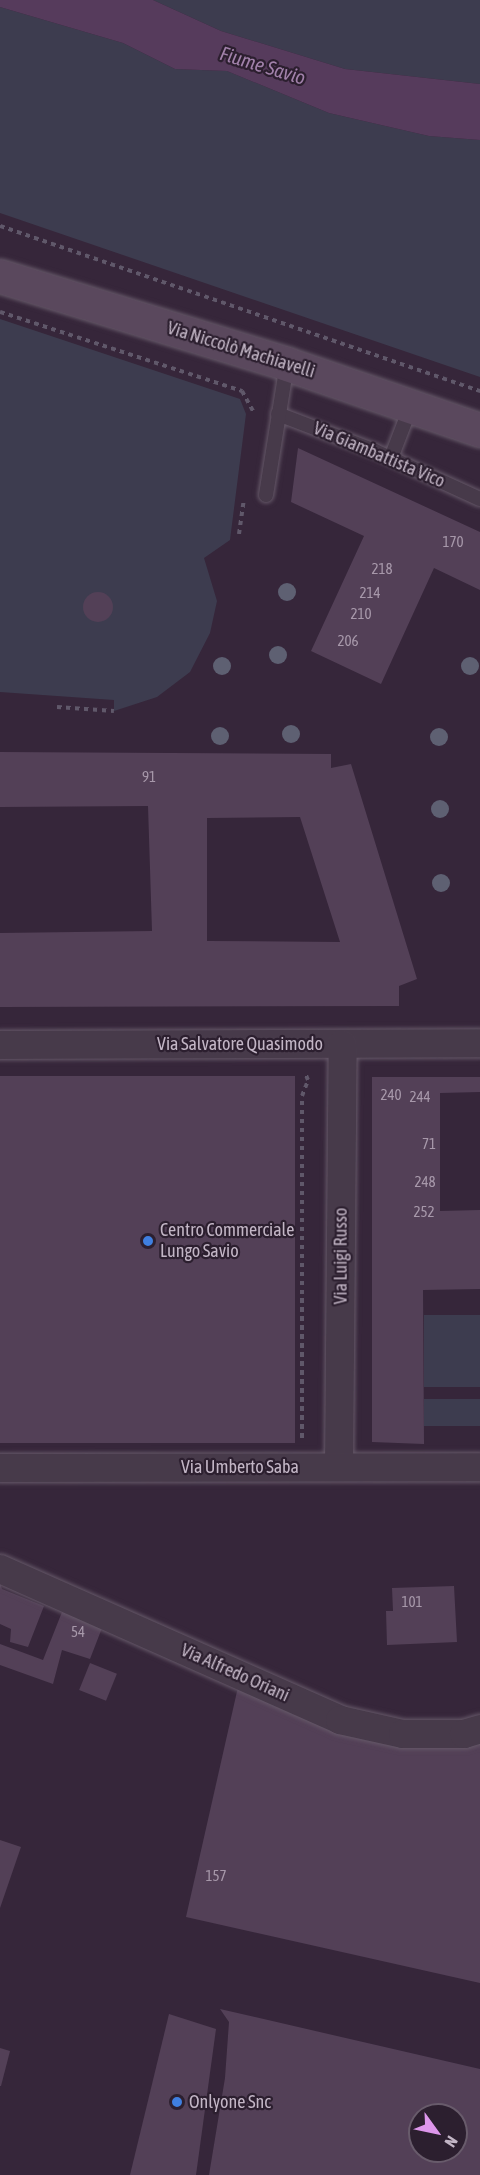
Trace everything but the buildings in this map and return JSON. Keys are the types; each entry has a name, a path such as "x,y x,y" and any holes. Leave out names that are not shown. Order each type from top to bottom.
{"street":[{"name":"Via Niccolò Machiavelli","path":"0,276 287,364 480,430"},
{"name":"Via Salvatore Quasimodo","path":"0,1045 480,1043"},
{"name":"Via Luigi Russo","path":"339,1467 343,1044"},
{"name":"Via Umberto Saba","path":"0,1468 480,1467"},
{"name":"Via Alfredo Oriani","path":"0,1569 339,1720 404,1734 465,1734 480,1729"}],"lane":[{"path":"266,495 287,364"},
{"path":"391,458 411,406"},
{"name":"Via Giambattista Vico","path":"278,414 391,458 480,499"}],"path":[{"path":"0,226 480,391"},
{"path":"0,312 242,391 255,414 253,424"},
{"path":"57,707 114,711"},
{"path":"302,1442 302,1096 308,1080 303,1069"}],"shaded area":[{"path":"153,0 480,0 480,84 345,69 221,31"},
{"path":"0,7 123,43 175,69 227,71 329,113 429,136 480,140 480,377 0,213"},
{"path":"0,319 240,399 246,414 230,540 204,558 217,601 210,633 190,672 157,697 114,711 114,700 0,692"},
{"path":"424,1315 480,1315 480,1387 424,1387"},
{"path":"424,1399 480,1399 480,1426 424,1426"}],"water":[{"name":"Fiume Savio","path":"0,0 153,0 221,31 345,69 480,84 480,140 429,136 329,113 227,71 175,69 123,43 0,7"}],"place":[{"name":"Centro Commerciale Lungo Savio","path":"148,1241"},
{"name":"Onlyone Snc","path":"177,2102"}]}
